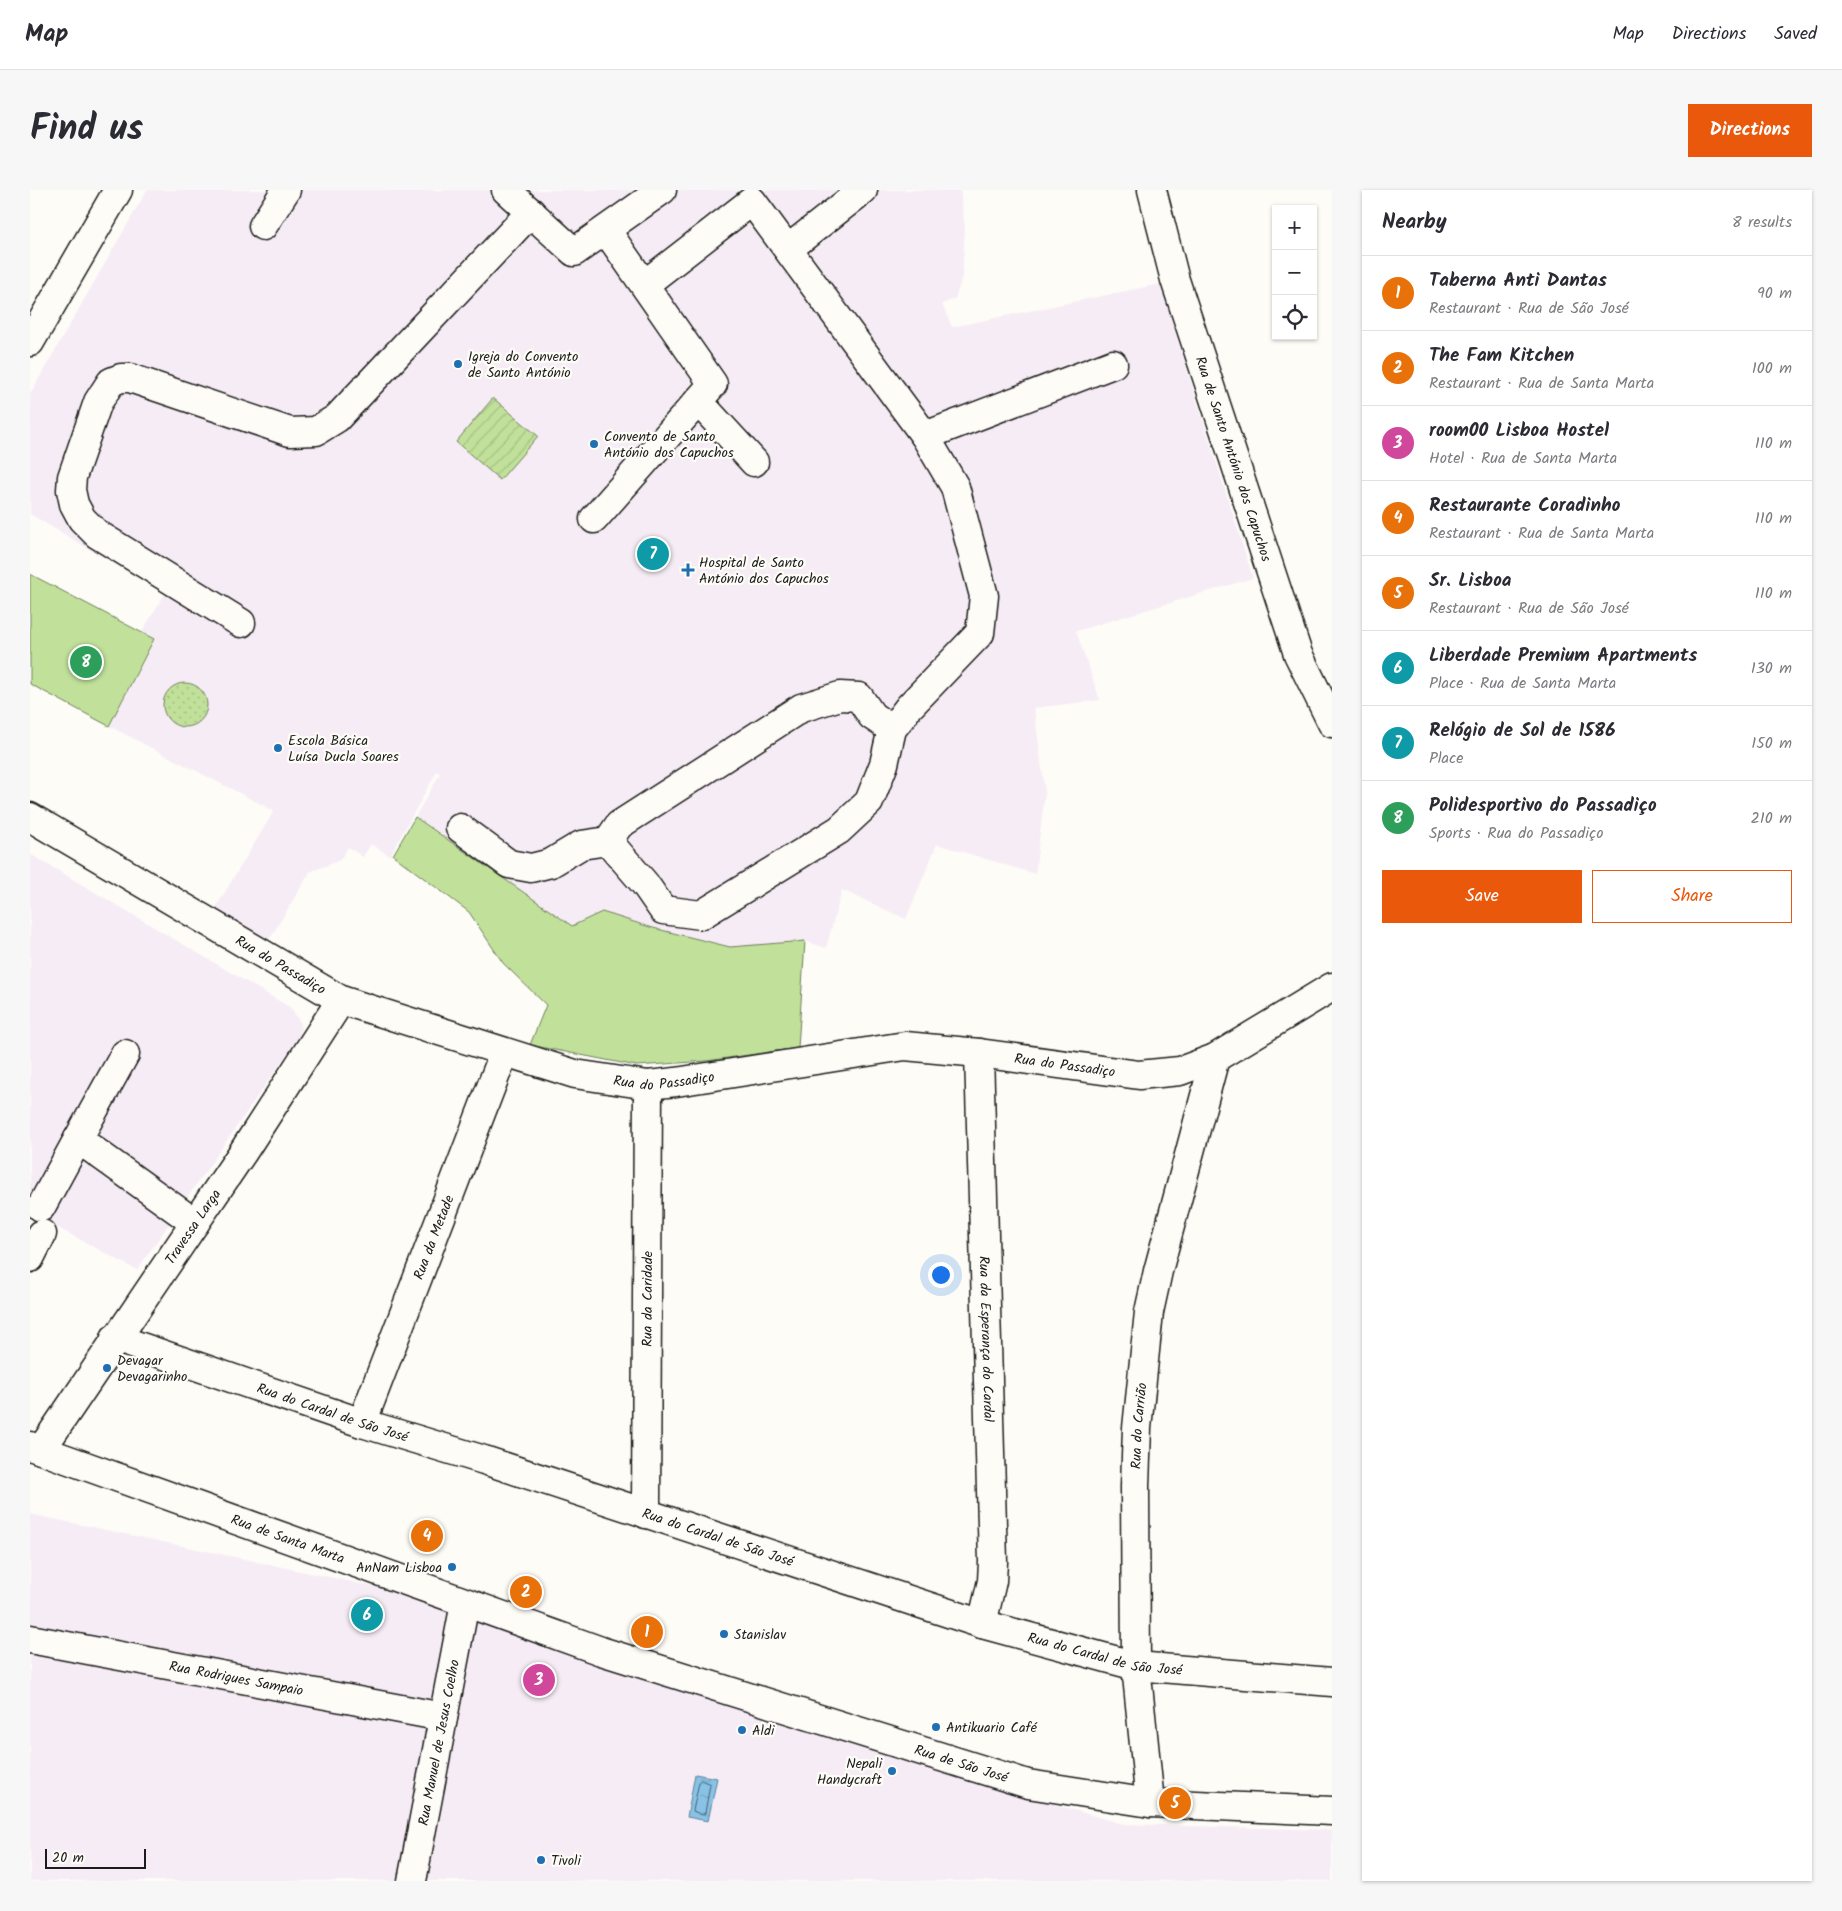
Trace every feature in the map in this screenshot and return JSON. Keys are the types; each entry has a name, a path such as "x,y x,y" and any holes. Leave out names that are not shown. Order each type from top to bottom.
{"street":[{"path":"30,342 118,190"},
{"path":"263,226 286,190"},
{"path":"506,190 574,252 662,190"},
{"path":"788,249 863,190"},
{"name":"Rua de Santo António dos Capuchos","path":"1152,190 1175,280 1298,654 1332,723"},
{"path":"608,841 645,884 662,910 701,915 839,830 869,802 884,764 892,729 909,707 980,633 984,596 956,487 925,436 752,201 645,284"},
{"path":"240,623 97,534 78,512 71,490 72,477 98,402 107,386 115,380 130,378 280,429 298,433 316,431 337,418 531,212"},
{"path":"594,519 713,384 606,230"},
{"path":"925,436 1113,364"},
{"path":"698,401 754,462"},
{"path":"460,828 509,864 531,868 551,863 581,845 608,841 619,825 801,708 840,696 859,697 872,716 892,729"},
{"name":"Rua do Passadiço","path":"30,817 340,1000 575,1074 648,1085 905,1046 979,1053 1139,1075 1180,1071 1215,1058 1332,987"},
{"name":"Travessa Larga","path":"35,1448 195,1223 243,1152 340,1000"},
{"name":"Rua da Metade","path":"362,1423 504,1053"},
{"name":"Rua da Esperança do Cardal","path":"979,1053 993,1562 992,1581 982,1624"},
{"path":"41,1207 125,1054"},
{"name":"Rua do Carrião","path":"1150,1803 1136,1666 1135,1486 1137,1428 1150,1312 1158,1271 1215,1058"},
{"name":"Rua da Caridade","path":"646,1514 648,1085"},
{"path":"78,1139 195,1223"},
{"name":"Rua do Cardal de São José","path":"115,1338 362,1423 982,1624 1136,1666 1332,1682"},
{"name":"Rua de Santa Marta","path":"35,1448 601,1651"},
{"name":"Rua Manuel de Jesus Coelho","path":"412,1881 465,1603"},
{"name":"Rua Rodrigues Sampaio","path":"30,1639 443,1717"},
{"name":"Rua de São José","path":"601,1651 1028,1784 1150,1803 1332,1811"}],"shaded area":[{"name":"Hospital de Santo António dos Capuchos","path":"147,190 960,190 965,227 962,277 955,299 942,304 952,327 1160,284 1253,578 1076,631 1100,700 1034,708 1045,792 1035,874 937,844 906,919 842,890 826,948 805,941 730,947 653,928 602,912 572,926 415,817 440,774 437,771 390,856 371,844 363,857 348,847 340,860 310,872 266,945 213,912 274,811 109,726 154,640 141,633 165,594 30,514 30,394"},
{"path":"30,854 291,1008 301,1024 300,1035 137,1270 30,1213"},
{"path":"30,1514 462,1605 940,1772 1123,1824 1332,1830 1332,1881 30,1881"}],"green space":[{"path":"493,398 538,436 500,480 456,442"},
{"path":"30,574 154,639 109,726 30,684"},
{"path":"185,683 197,687 203,693 207,705 203,717 197,723 185,727 173,723 167,717 163,705 167,693 173,687"},
{"path":"415,817 572,926 602,912 653,928 730,947 805,941 798,1048 706,1061 637,1066 530,1045 546,1005 503,963 469,912 393,855"}],"water":[{"path":"695,1774 717,1778 708,1821 687,1817"}],"place":[{"name":"Igreja do Convento de Santo António","path":"458,364"},
{"name":"Convento de Santo António dos Capuchos","path":"594,444"},
{"name":"Relógio de Sol de 1586","path":"653,554"},
{"name":"Hospital de Santo António dos Capuchos","path":"688,570"},
{"name":"Polidesportivo do Passadiço","path":"86,662"},
{"name":"Escola Básica Luísa Ducla Soares","path":"278,748"},
{"name":"Devagar Devagarinho","path":"107,1368"},
{"name":"Restaurante Coradinho","path":"427,1536"},
{"name":"AnNam Lisboa","path":"452,1567"},
{"name":"The Fam Kitchen","path":"526,1592"},
{"name":"Liberdade Premium Apartments","path":"367,1615"},
{"name":"Taberna Anti Dantas","path":"647,1632"},
{"name":"Stanislav","path":"724,1634"},
{"name":"room00 Lisboa Hostel","path":"539,1680"},
{"name":"Antikuario Café","path":"936,1727"},
{"name":"Aldi","path":"742,1730"},
{"name":"Nepali Handycraft","path":"892,1771"},
{"name":"Sr. Lisboa","path":"1175,1803"},
{"name":"Tivoli","path":"541,1860"}]}
